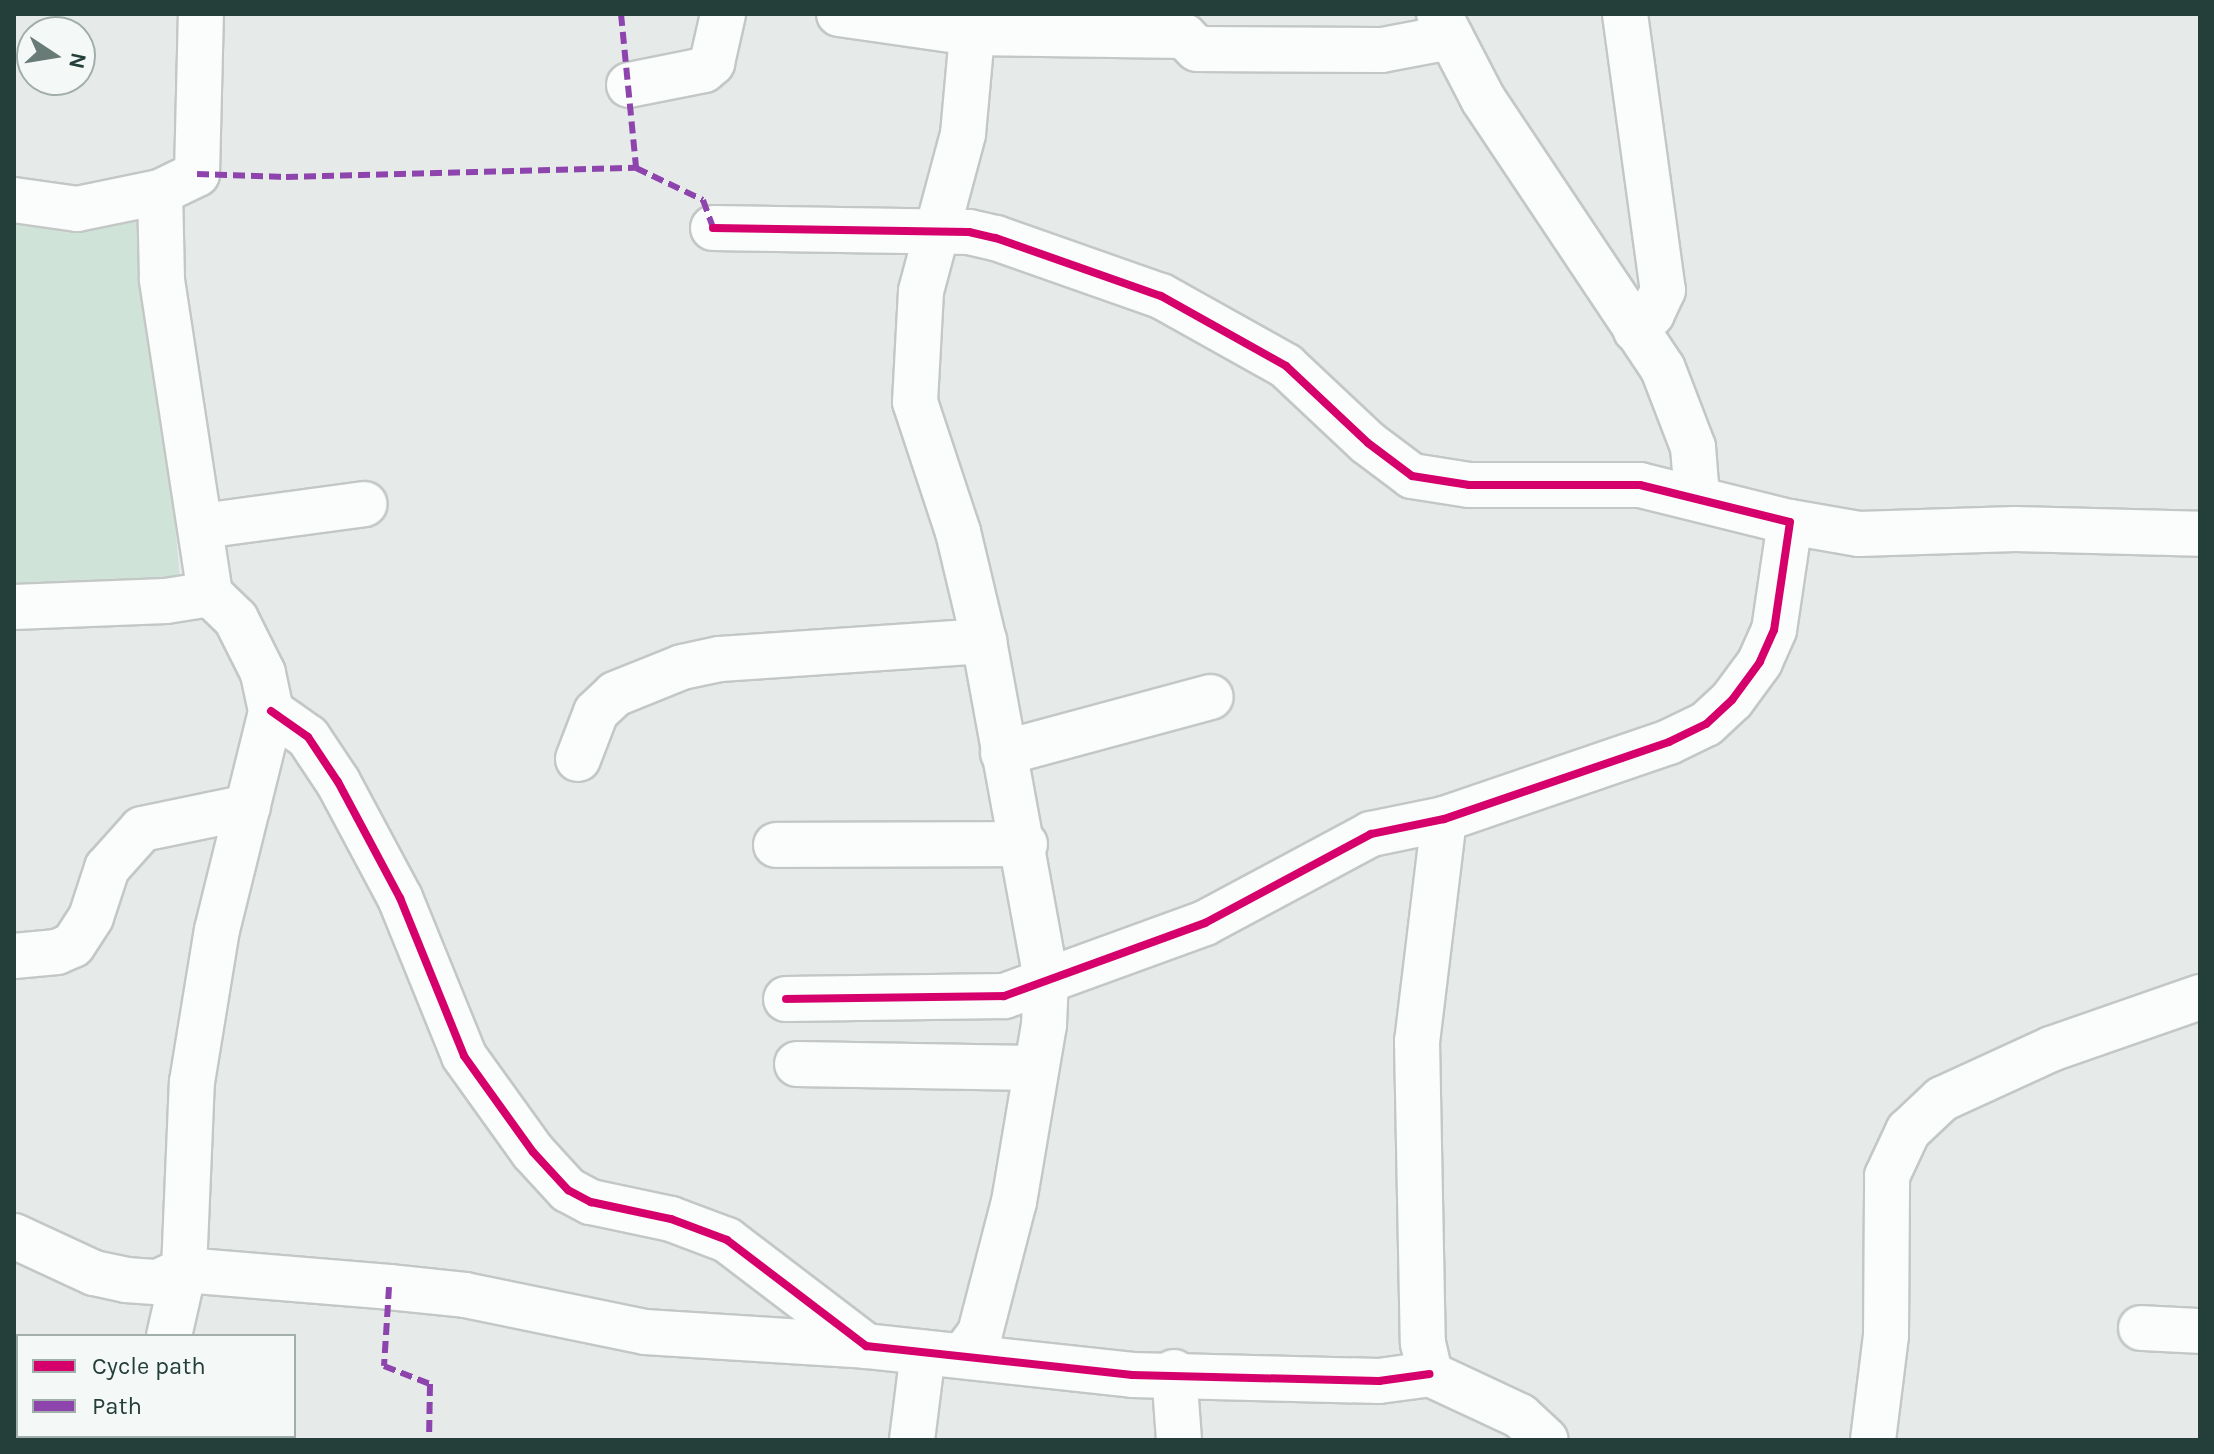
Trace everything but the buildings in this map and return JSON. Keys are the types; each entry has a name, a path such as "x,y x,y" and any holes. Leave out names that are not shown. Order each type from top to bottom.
{"street":[{"path":"14,200 77,209 160,192 197,174 201,14"},
{"path":"629,85 704,70 712,63 723,14"},
{"path":"839,14 1184,36 1197,49 1382,50 1445,25 1483,99 1663,369 1693,447 1697,497"},
{"path":"1625,14 1663,290 1652,314 1636,330"},
{"path":"965,1353 980,1333 1014,1202 1033,1068 1044,1025 1046,979 1025,844 1003,753 984,641 958,532 915,402 921,291 963,134 973,24"},
{"path":"160,192 162,279 210,594 236,619 263,673 271,711 217,930 192,1082 184,1270 169,1334"},
{"path":"713,228 936,233 996,238 1075,263 1189,310 1286,366 1412,476 1469,485 1640,485 1790,522 1859,534 2015,529 2200,534"},
{"path":"202,526 365,504"},
{"path":"786,999 1004,996 1205,923 1371,834 1444,819 1625,761 1706,724 1732,700 1760,662 1774,630 1790,522"},
{"path":"14,607 166,601 210,594"},
{"path":"578,759 596,712 615,694 672,670 720,659 984,641"},
{"path":"1003,753 1211,697"},
{"path":"271,711 308,737 338,782 412,925 464,1056 533,1152 568,1190 591,1202 671,1219 727,1240 866,1346"},
{"path":"14,956 42,955 73,945 91,917 107,868 142,829 248,807"},
{"path":"1430,1374 1419,1312 1417,1041 1444,819"},
{"path":"776,845 1025,844"},
{"path":"1873,1440 1886,1335 1887,1176 1908,1131 1942,1099 2024,1061 2143,1013 2200,997"},
{"path":"797,1064 1033,1068"},
{"path":"14,1236 94,1273 126,1280 158,1282 184,1270 465,1295 645,1332 866,1346 923,1353 965,1353 1132,1375 1174,1372 1379,1381 1430,1374 1520,1416 1546,1440"},
{"path":"2141,1328 2200,1331"},
{"path":"912,1440 923,1353"},
{"path":"1174,1372 1179,1440"}],"green space":[{"path":"14,203 150,219 181,593 14,589"}],"marked path":[{"path":"621,14 636,168"},
{"path":"197,174 286,177 636,168 703,200 713,228"},
{"path":"389,1287 384,1366 430,1384 429,1440"}],"cycle path":[{"path":"713,228 969,232 996,238 1161,296 1286,366 1368,443 1412,476 1469,485 1640,485 1790,522 1774,630 1760,662 1732,700 1706,724 1669,742 1444,819 1371,834 1205,923 1004,996 786,999"},
{"path":"271,711 308,737 338,782 400,898 464,1056 533,1152 568,1190 591,1202 671,1219 727,1240 866,1346 1132,1375 1379,1381 1430,1374"}]}
